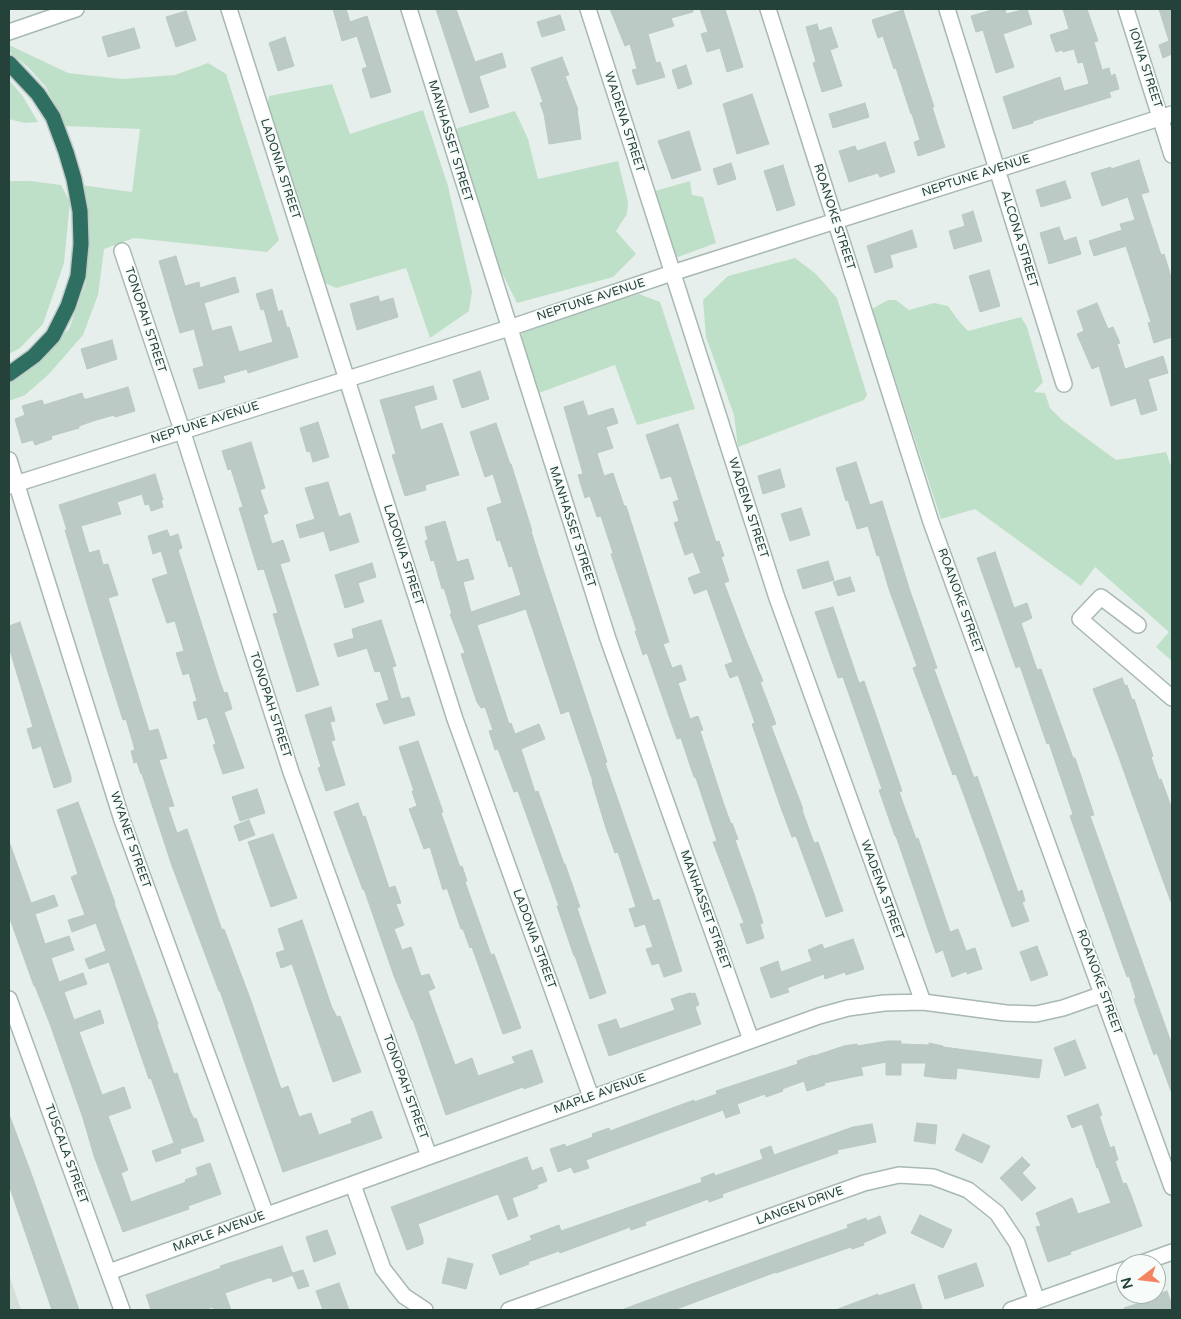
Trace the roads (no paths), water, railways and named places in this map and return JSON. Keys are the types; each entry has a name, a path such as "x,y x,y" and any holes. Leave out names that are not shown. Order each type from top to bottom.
{"highway":[{"path":"9,63 38,94 53,117 74,179 80,211 81,244 78,276 68,306 53,336 34,356 9,374"}],"street":[{"path":"9,32 76,9"},
{"name":"LADONIA STREET","path":"229,9 455,719 591,1097"},
{"name":"MANHASSET STREET","path":"409,9 608,639 751,1040"},
{"name":"WADENA STREET","path":"588,9 777,598 923,1002"},
{"name":"ROANOKE STREET","path":"768,9 931,522 1172,1187"},
{"name":"ALCONA STREET","path":"947,9 1064,384"},
{"name":"IONIA STREET","path":"1126,9 1166,116 1172,155"},
{"name":"NEPTUNE AVENUE","path":"12,485 509,328 672,273 1166,116"},
{"name":"TONOPAH STREET","path":"122,251 182,430 292,772 429,1156"},
{"name":"WYANET STREET","path":"9,460 12,485 122,820 266,1215"},
{"path":"1138,625 1101,598 1080,619 1172,698"},
{"name":"MAPLE AVENUE","path":"108,1272 819,1016 848,1008 923,1002 1006,1013 1036,1014 1063,1008 1103,994"},
{"name":"TUSCALA STREET","path":"9,999 122,1310"},
{"name":"LANGEN DRIVE","path":"509,1310 864,1183 899,1175 933,1177 968,1190 997,1213 1017,1243 1037,1301"},
{"path":"353,1184 384,1269 404,1296 425,1310"},
{"path":"1012,1310 1116,1273"}]}
